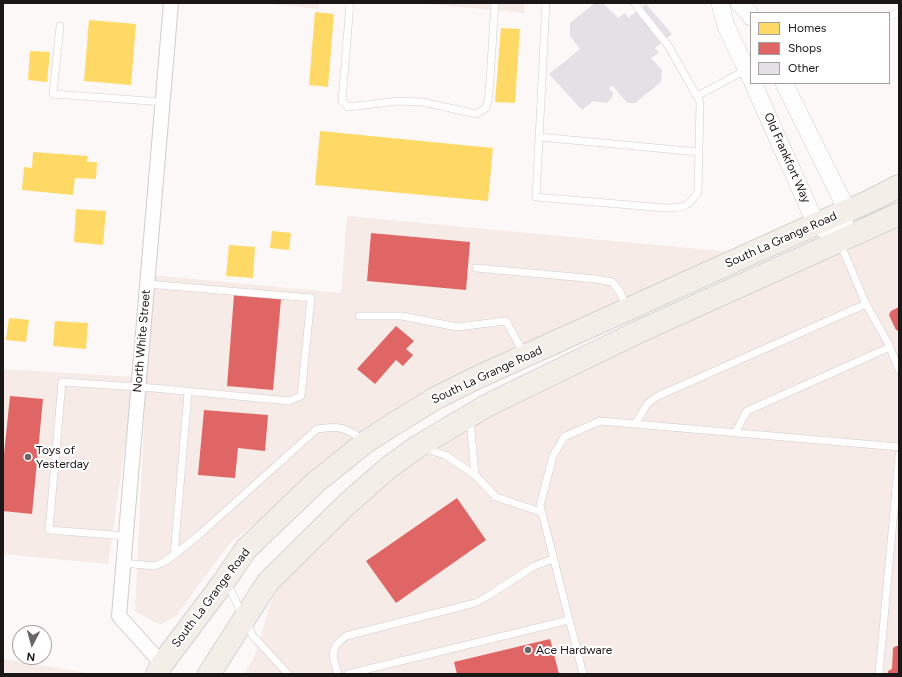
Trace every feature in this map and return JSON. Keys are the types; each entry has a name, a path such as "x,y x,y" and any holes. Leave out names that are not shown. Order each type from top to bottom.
{"main road":[{"name":"South La Grange Road","path":"160,669 246,549 316,482 366,442 436,398 525,356 847,210 870,201 899,186"},
{"name":"South La Grange Road","path":"209,674 268,582 376,478 417,447 488,405 638,332 899,214"}],"street":[{"name":"North White Street","path":"160,669 119,616 171,3"},
{"name":"Old Frankfort Way","path":"720,3 726,26 750,77"},
{"path":"739,3 750,15"},
{"name":"Old Frankfort Way","path":"753,84 816,224 839,241"},
{"path":"784,84 847,210 839,241"}],"lane":[{"path":"350,3 342,101 348,107 398,100 423,102 476,114 486,108 490,95 496,3"},
{"path":"546,3 536,196 665,208 684,208 698,192 700,102 669,47 634,3"},
{"path":"60,26 53,94 163,102"},
{"path":"697,96 750,77"},
{"path":"539,137 699,152"},
{"path":"839,241 866,304 890,348 899,370"},
{"path":"476,268 596,279 612,282 620,292 628,310"},
{"path":"126,536 49,530 62,382 289,401 301,396 311,298 147,284"},
{"path":"635,424 648,404 658,396 866,304"},
{"path":"359,316 402,316 457,327 506,321 525,356"},
{"path":"735,433 747,411 890,348"},
{"path":"174,555 188,393"},
{"path":"470,416 475,475"},
{"path":"583,674 540,505 553,456 564,437 600,421 899,447"},
{"path":"123,563 154,566 162,563 174,555 206,529 317,429 330,426 341,427 350,430 366,442"},
{"path":"417,447 444,455 475,475 496,497 541,512"},
{"path":"879,674 899,455"},
{"path":"338,674 332,657 338,642 346,636 475,603 534,566 553,559"},
{"path":"225,580 253,636 288,674"},
{"path":"348,674 569,620"}],"shaded area":[{"path":"263,3 319,3 318,9"},
{"path":"417,3 525,3 524,13"},
{"path":"347,216 742,253 603,315 310,480 230,543 176,616 160,625 135,611 151,275 341,293"},
{"path":"899,223 899,674 244,674 254,658 275,589 363,503 416,456 526,395"},
{"path":"3,369 135,377 108,564 3,554"},
{"path":"3,659 12,660 12,665 39,665 94,674 3,674"}],"building: Homes":[{"path":"315,12 334,14 328,87 309,85"},
{"path":"89,20 136,24 131,85 84,81"},
{"path":"501,28 520,29 515,103 495,102"},
{"path":"30,51 50,52 47,82 28,80"},
{"path":"320,131 493,148 488,201 315,185"},
{"path":"33,152 88,156 87,162 97,162 96,179 75,178 73,195 22,190 24,167 32,168"},
{"path":"76,209 106,211 103,245 74,242"},
{"path":"272,231 291,233 289,250 270,248"},
{"path":"229,245 255,247 253,278 226,276"},
{"path":"9,318 29,320 26,342 6,340"},
{"path":"55,321 88,323 86,349 53,346"}],"building: Shops":[{"path":"371,233 470,242 466,290 367,281"},
{"path":"234,295 281,299 273,390 227,386"},
{"path":"899,307 899,331 896,330 889,315 891,311"},
{"path":"396,326 414,341 406,349 413,355 403,366 396,360 375,384 357,369"},
{"path":"10,396 43,399 32,514 3,511 3,464"},
{"path":"204,410 268,415 265,451 238,448 235,478 198,475"},
{"path":"457,498 486,540 396,603 366,561"},
{"name":"Ace Hardware","path":"550,639 559,674 457,674 454,662"},
{"path":"899,646 899,674 888,674 888,671 892,669 893,648"}],"building: Other":[{"path":"595,3 604,4 618,18 625,13 628,18 646,4 672,34 655,48 659,53 651,58 662,70 661,82 635,103 627,103 613,86 609,88 613,93 612,98 607,103 593,101 582,110 549,74 580,49 570,36 570,23"}],"place":[{"name":"Toys of Yesterday","path":"28,457"},
{"name":"Ace Hardware","path":"528,650"}]}
